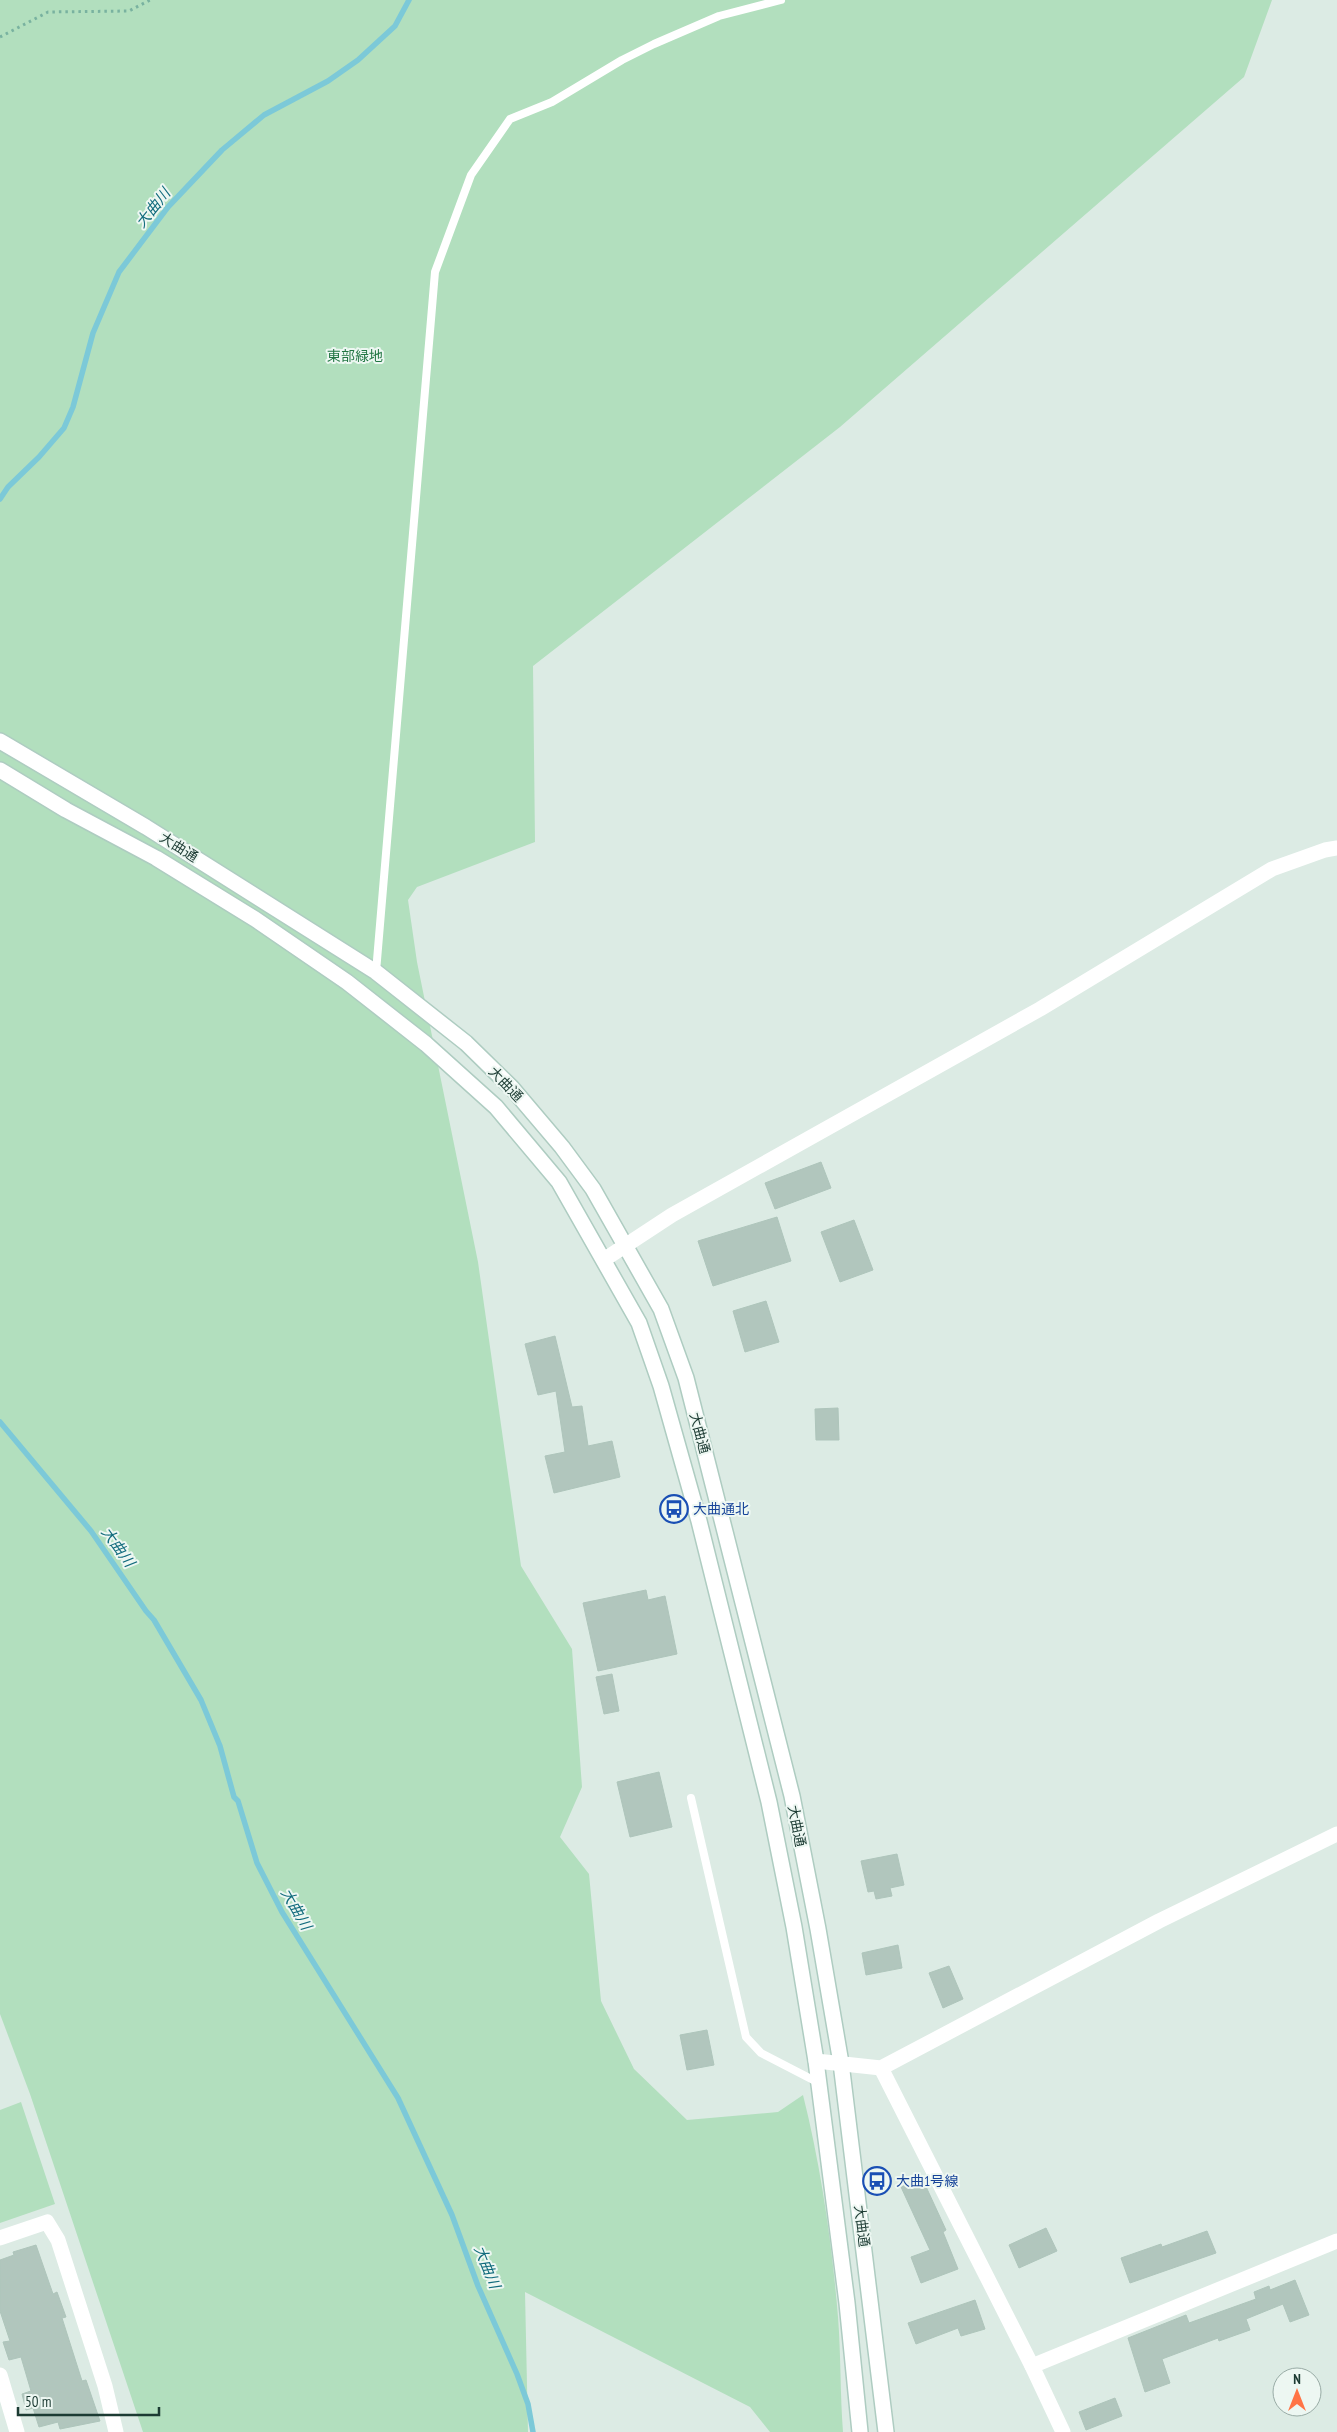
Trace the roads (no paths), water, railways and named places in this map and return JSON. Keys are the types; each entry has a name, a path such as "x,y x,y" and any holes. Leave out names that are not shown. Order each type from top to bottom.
{"street":[{"name":"大曲通","path":"0,741 146,827 376,972 466,1043 512,1088 562,1147 593,1189 661,1309 686,1378 792,1796 818,1929 841,2063 886,2432"},
{"name":"大曲通","path":"0,770 66,810 156,858 255,919 347,982 426,1044 496,1107 560,1182 605,1259 639,1323 661,1386 699,1521 769,1802 794,1927 816,2062 847,2303 860,2432"},
{"path":"605,1259 672,1215 1040,1009 1272,869 1325,850 1337,848"},
{"path":"816,2062 881,2068 1159,1921 1337,1834"},
{"path":"881,2068 1032,2366 1063,2432"},
{"path":"0,2238 46,2222 58,2240 105,2386 116,2432"},
{"path":"1032,2366 1337,2241"},
{"path":"0,2375 17,2432"}],"lane":[{"path":"376,972 435,272 471,175 510,119 552,102 622,60 654,44 720,16 781,0"},
{"path":"691,1798 746,2037 761,2053 818,2082"}],"waterway":[{"name":"大曲川","path":"0,499 8,487 39,457 64,428 73,407 93,333 119,272 168,207 222,150 264,115 328,81 358,60 395,26 409,0"},
{"name":"大曲川","path":"0,1422 91,1531 154,1620 201,1700 220,1746 234,1797 238,1801 257,1863 282,1912 398,2098 452,2215 478,2286 517,2374 528,2404 533,2432"}],"place":[{"name":"大曲通北","path":"674,1509"},
{"name":"大曲1号線","path":"877,2181"}],"park label":[{"name":"東部緑地","path":"355,356"}]}
